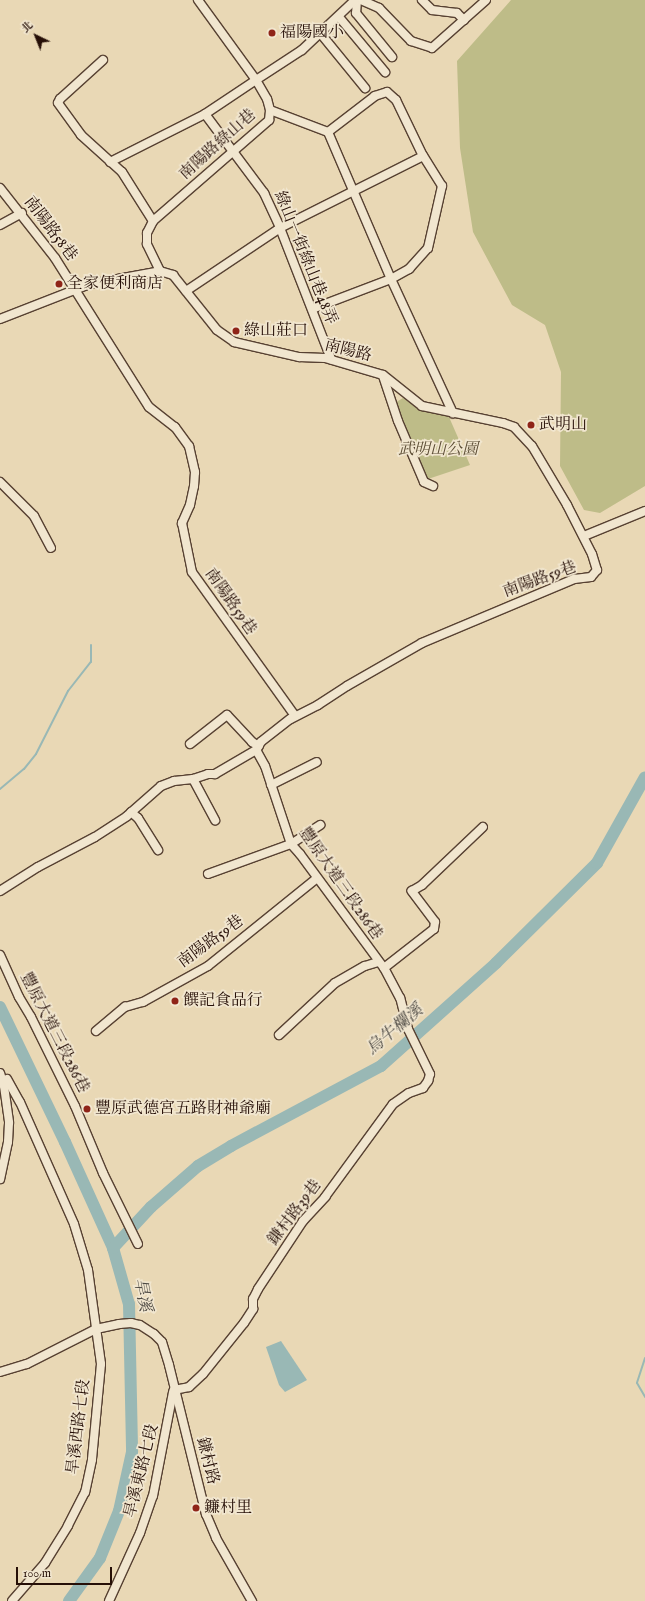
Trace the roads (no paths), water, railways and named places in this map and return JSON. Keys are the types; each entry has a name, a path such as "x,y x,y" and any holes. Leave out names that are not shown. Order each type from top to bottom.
{"street":[{"name":"南陽路綠山巷","path":"153,221 269,120 270,110 267,99 256,80 198,0"},
{"path":"110,162 205,114 302,50 356,0"},
{"path":"356,0 356,13 392,57"},
{"path":"361,0 379,8 410,41 432,48 486,0"},
{"path":"422,0 432,10 457,13 464,20"},
{"path":"339,17 384,72"},
{"path":"321,34 365,88"},
{"path":"0,319 76,289 107,280 160,271 148,244 147,233 153,221 122,172 80,135 58,103 60,99 103,60"},
{"path":"312,309 391,279 409,268 428,248 442,186 423,156 396,100 387,92 376,96 328,132"},
{"path":"270,110 328,132 391,279 453,413"},
{"name":"綠山一街綠山巷48弄","path":"205,114 264,193 280,228 331,359"},
{"path":"186,291 280,228 423,156"},
{"name":"南陽路58巷","path":"0,188 22,214 76,289"},
{"path":"0,225 22,214"},
{"name":"南陽路","path":"160,271 173,275 217,330 234,342 299,357 331,359 383,375 422,406 486,418 514,427 523,434 532,446 584,536 596,565"},
{"name":"南陽路59巷","path":"76,289 111,350 149,407 175,427 189,446 195,472 194,486 190,505 182,523 192,572 295,716"},
{"path":"383,375 398,421 424,482 433,486"},
{"path":"0,482 34,516 51,548"},
{"path":"584,536 645,511"},
{"name":"南陽路59巷","path":"257,748 275,730 295,716 318,705 347,686 422,643 574,579 591,577 597,570 596,565"},
{"path":"0,891 38,867 95,837 131,812 161,786 174,781 193,779 208,774 215,774 257,748 227,715 190,744"},
{"name":"豐原大道三段286巷","path":"257,748 265,766 291,844 384,968 400,998 408,1029 417,1047"},
{"path":"271,785 317,762"},
{"path":"193,779 215,820"},
{"path":"131,812 138,818 158,850"},
{"path":"208,874 291,844 320,825"},
{"path":"384,968 434,929 435,922 412,892 483,827"},
{"name":"南陽路59巷","path":"96,1031 125,1007 143,1002 208,966 317,878"},
{"name":"豐原大道三段286巷","path":"0,955 15,990 31,1017 75,1106 121,1212 138,1244"},
{"path":"279,1035 335,983 365,966 378,962"},
{"name":"鎌村路39巷","path":"174,1390 190,1388 244,1323 253,1309 253,1299 258,1289 303,1221 325,1197 393,1104 409,1092 423,1088 428,1081 430,1074 417,1047"},
{"path":"0,1073 4,1086 9,1123 8,1142 0,1179"},
{"name":"旱溪西路七段","path":"7,1079 20,1102 74,1224 88,1270 101,1364 92,1460 85,1492 68,1526 45,1563 12,1601"},
{"name":"鎌村路","path":"96,1329 119,1324 135,1324 148,1329 162,1342 206,1514 216,1538 252,1601"},
{"path":"0,1372 27,1364 96,1329"},
{"name":"旱溪東路七段","path":"110,1601 140,1533 153,1496 174,1390"}],"water":[{"path":"281,1341 307,1380 285,1392 279,1385 266,1347"}],"waterway":[{"path":"0,789 24,769 36,754 68,691 91,662 91,645"},
{"name":"烏牛欄溪","path":"113,1248 151,1207 198,1166 231,1146 381,1066 496,963 597,863 645,777"},
{"name":"旱溪","path":"0,1007 65,1142 113,1248 129,1304 132,1452 119,1511 100,1558 69,1601"},
{"path":"645,1358 637,1383 645,1397"}],"place":[{"name":"福陽國小","path":"272,33"},
{"name":"全家便利商店","path":"59,284"},
{"name":"綠山莊口","path":"236,331"},
{"name":"武明山","path":"531,425"},
{"name":"饌記食品行","path":"175,1001"},
{"name":"豐原武德宮五路財神爺廟","path":"87,1109"},
{"name":"鐮村里","path":"196,1508"}],"park label":[{"name":"武明山公園","path":"438,450"}]}
